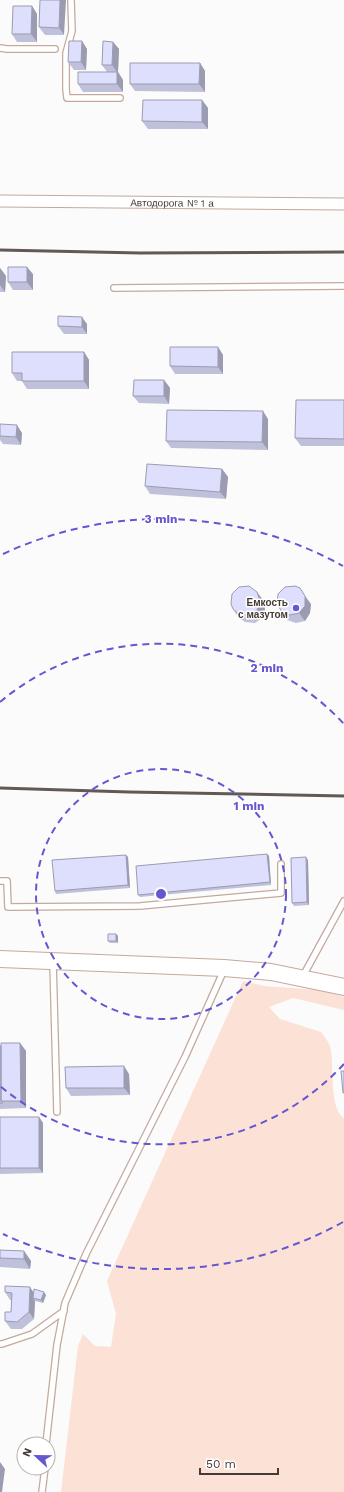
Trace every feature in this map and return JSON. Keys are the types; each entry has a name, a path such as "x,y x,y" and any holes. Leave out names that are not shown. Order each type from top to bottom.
{"street":[{"name":"Автодорога № 1 а","path":"0,201 344,204"},
{"path":"0,959 224,968 271,972 344,988"}],"lane":[{"path":"71,0 72,31 66,53 67,98 120,98"},
{"path":"0,48 55,49"},
{"path":"114,288 344,286"},
{"path":"0,881 7,881 8,907 140,906 281,893 281,864"},
{"path":"302,978 344,901"},
{"path":"53,962 57,1112"},
{"path":"46,1436 57,1345 65,1304 86,1254 185,1057 224,968"},
{"path":"0,1344 32,1334 64,1311"},
{"path":"42,1492 44,1476"}],"shaded area":[{"path":"243,981 264,986 321,990 344,997 344,1010 293,998 269,1007 280,1019 321,1032 326,1039 330,1046 336,1105 339,1113 344,1118 344,1492 61,1492 78,1346 83,1334 95,1346 111,1347 116,1314 107,1281"}],"building":[{"path":"40,0 60,0 59,28 39,27"},
{"path":"13,6 32,6 31,34 12,34"},
{"path":"69,41 82,41 81,62 68,62"},
{"path":"103,41 113,42 112,65 102,65"},
{"path":"130,63 200,63 199,84 130,84"},
{"path":"78,72 117,72 117,84 78,84"},
{"path":"143,100 202,100 202,122 142,121"},
{"path":"8,267 27,267 27,282 8,282"},
{"path":"58,316 82,317 82,327 58,326"},
{"path":"170,347 218,347 218,367 170,366"},
{"path":"12,352 84,352 84,381 22,381 22,373 12,373"},
{"path":"134,380 164,380 164,396 133,396"},
{"path":"296,400 344,400 344,439 295,438"},
{"path":"167,410 263,411 262,442 166,441"},
{"path":"0,424 17,425 16,437 0,436"},
{"path":"147,464 222,469 220,492 145,486"},
{"path":"249,586 257,592 260,601 259,606 257,610 249,615 240,615 233,609 231,604 232,594 239,587"},
{"path":"295,586 300,588 305,596 305,606 299,613 290,615 282,612 277,604 278,594 285,587"},
{"path":"267,854 270,882 138,895 136,866"},
{"path":"126,855 128,885 55,891 52,860"},
{"path":"306,857 307,902 292,903 291,858"},
{"path":"108,934 116,934 116,941 108,941"},
{"path":"1,1043 20,1043 21,1101 1,1101"},
{"path":"0,1046 1,1101 3,1103 0,1103"},
{"path":"124,1066 124,1088 66,1088 65,1067"},
{"path":"341,1071 344,1071 344,1093 343,1093"},
{"path":"0,1117 39,1117 39,1168 0,1168"},
{"path":"0,1250 24,1251 24,1259 0,1258"},
{"path":"5,1286 30,1287 29,1312 17,1322 5,1321 5,1312 11,1312 12,1293 5,1292"},
{"path":"34,1289 44,1292 41,1300 33,1298"}],"railway":[{"path":"0,250 140,253 344,252"},
{"path":"0,788 344,796"}],"place":[{"name":"Емкость с мазутом","path":"296,608"}]}
